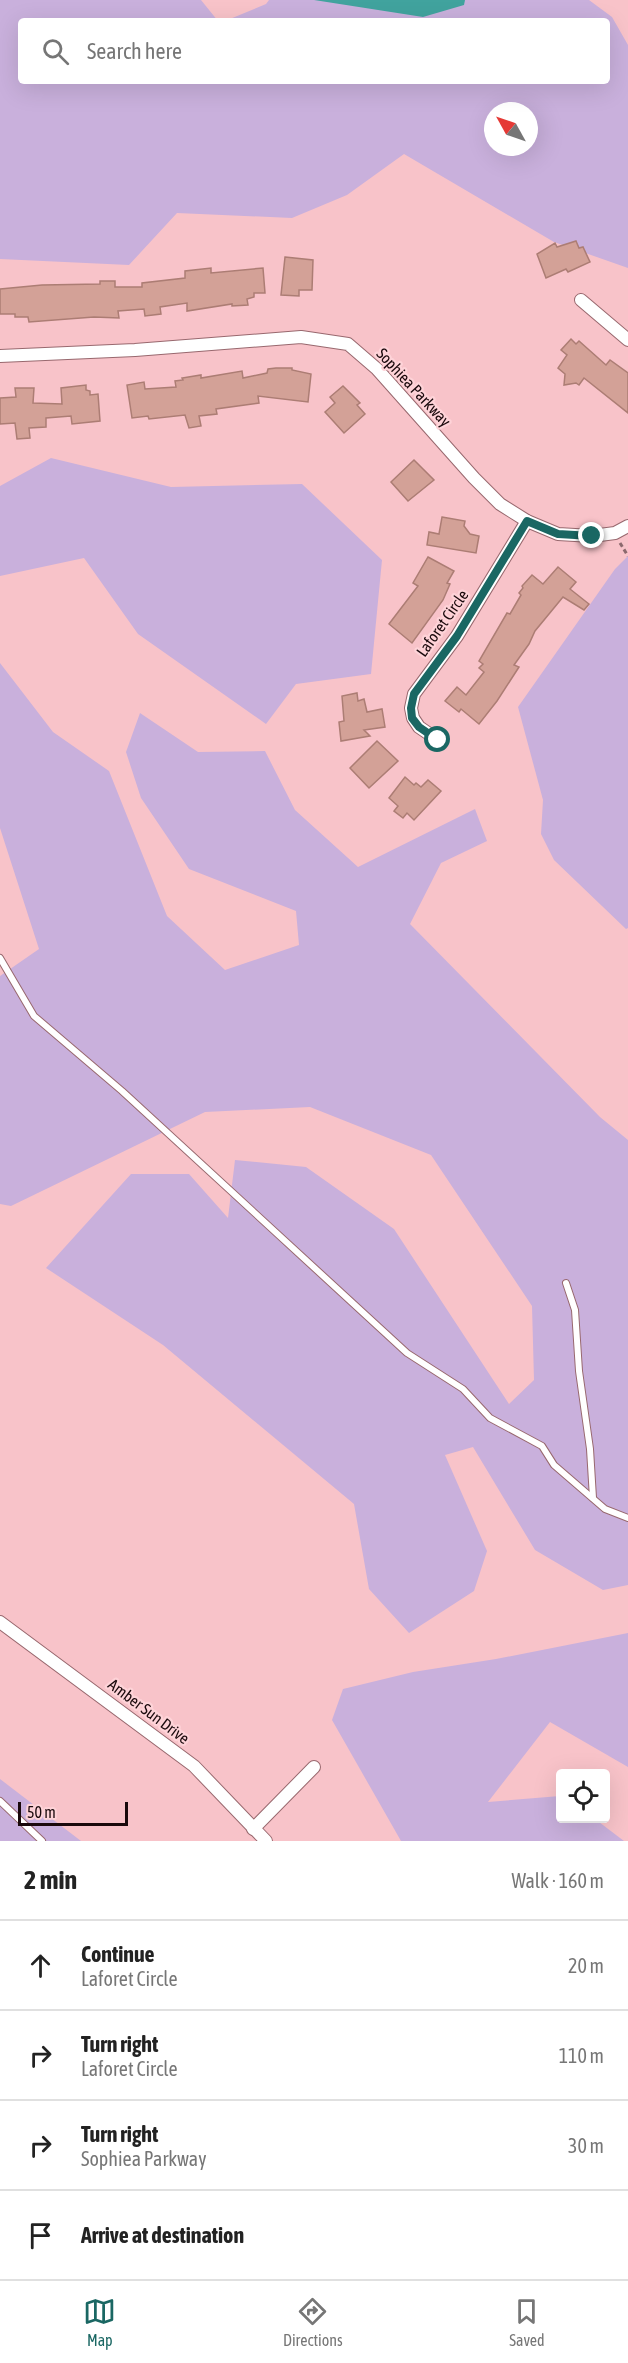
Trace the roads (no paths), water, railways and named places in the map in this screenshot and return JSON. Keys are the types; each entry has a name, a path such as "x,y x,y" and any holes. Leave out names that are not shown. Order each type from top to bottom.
{"street":[{"path":"581,300 628,340"},
{"name":"Sophiea Parkway","path":"0,356 135,350 301,337 348,344 377,369 500,504 527,521 558,534 592,536 615,533 628,526"},
{"name":"Laforet Circle","path":"438,740 419,727 412,718 411,708 414,694 457,636 527,521"},
{"name":"Amber Sun Drive","path":"0,1622 194,1766 266,1841"},
{"path":"253,1828 314,1767"}],"lane":[{"path":"0,958 34,1016 122,1091 407,1353 463,1389 490,1418 543,1446 554,1465 605,1509 628,1518"},
{"path":"566,1283 575,1310 579,1371 591,1449 593,1498"},
{"path":"0,1801 42,1841"}],"water":[{"path":"314,0 465,0 464,5 423,17"}]}
